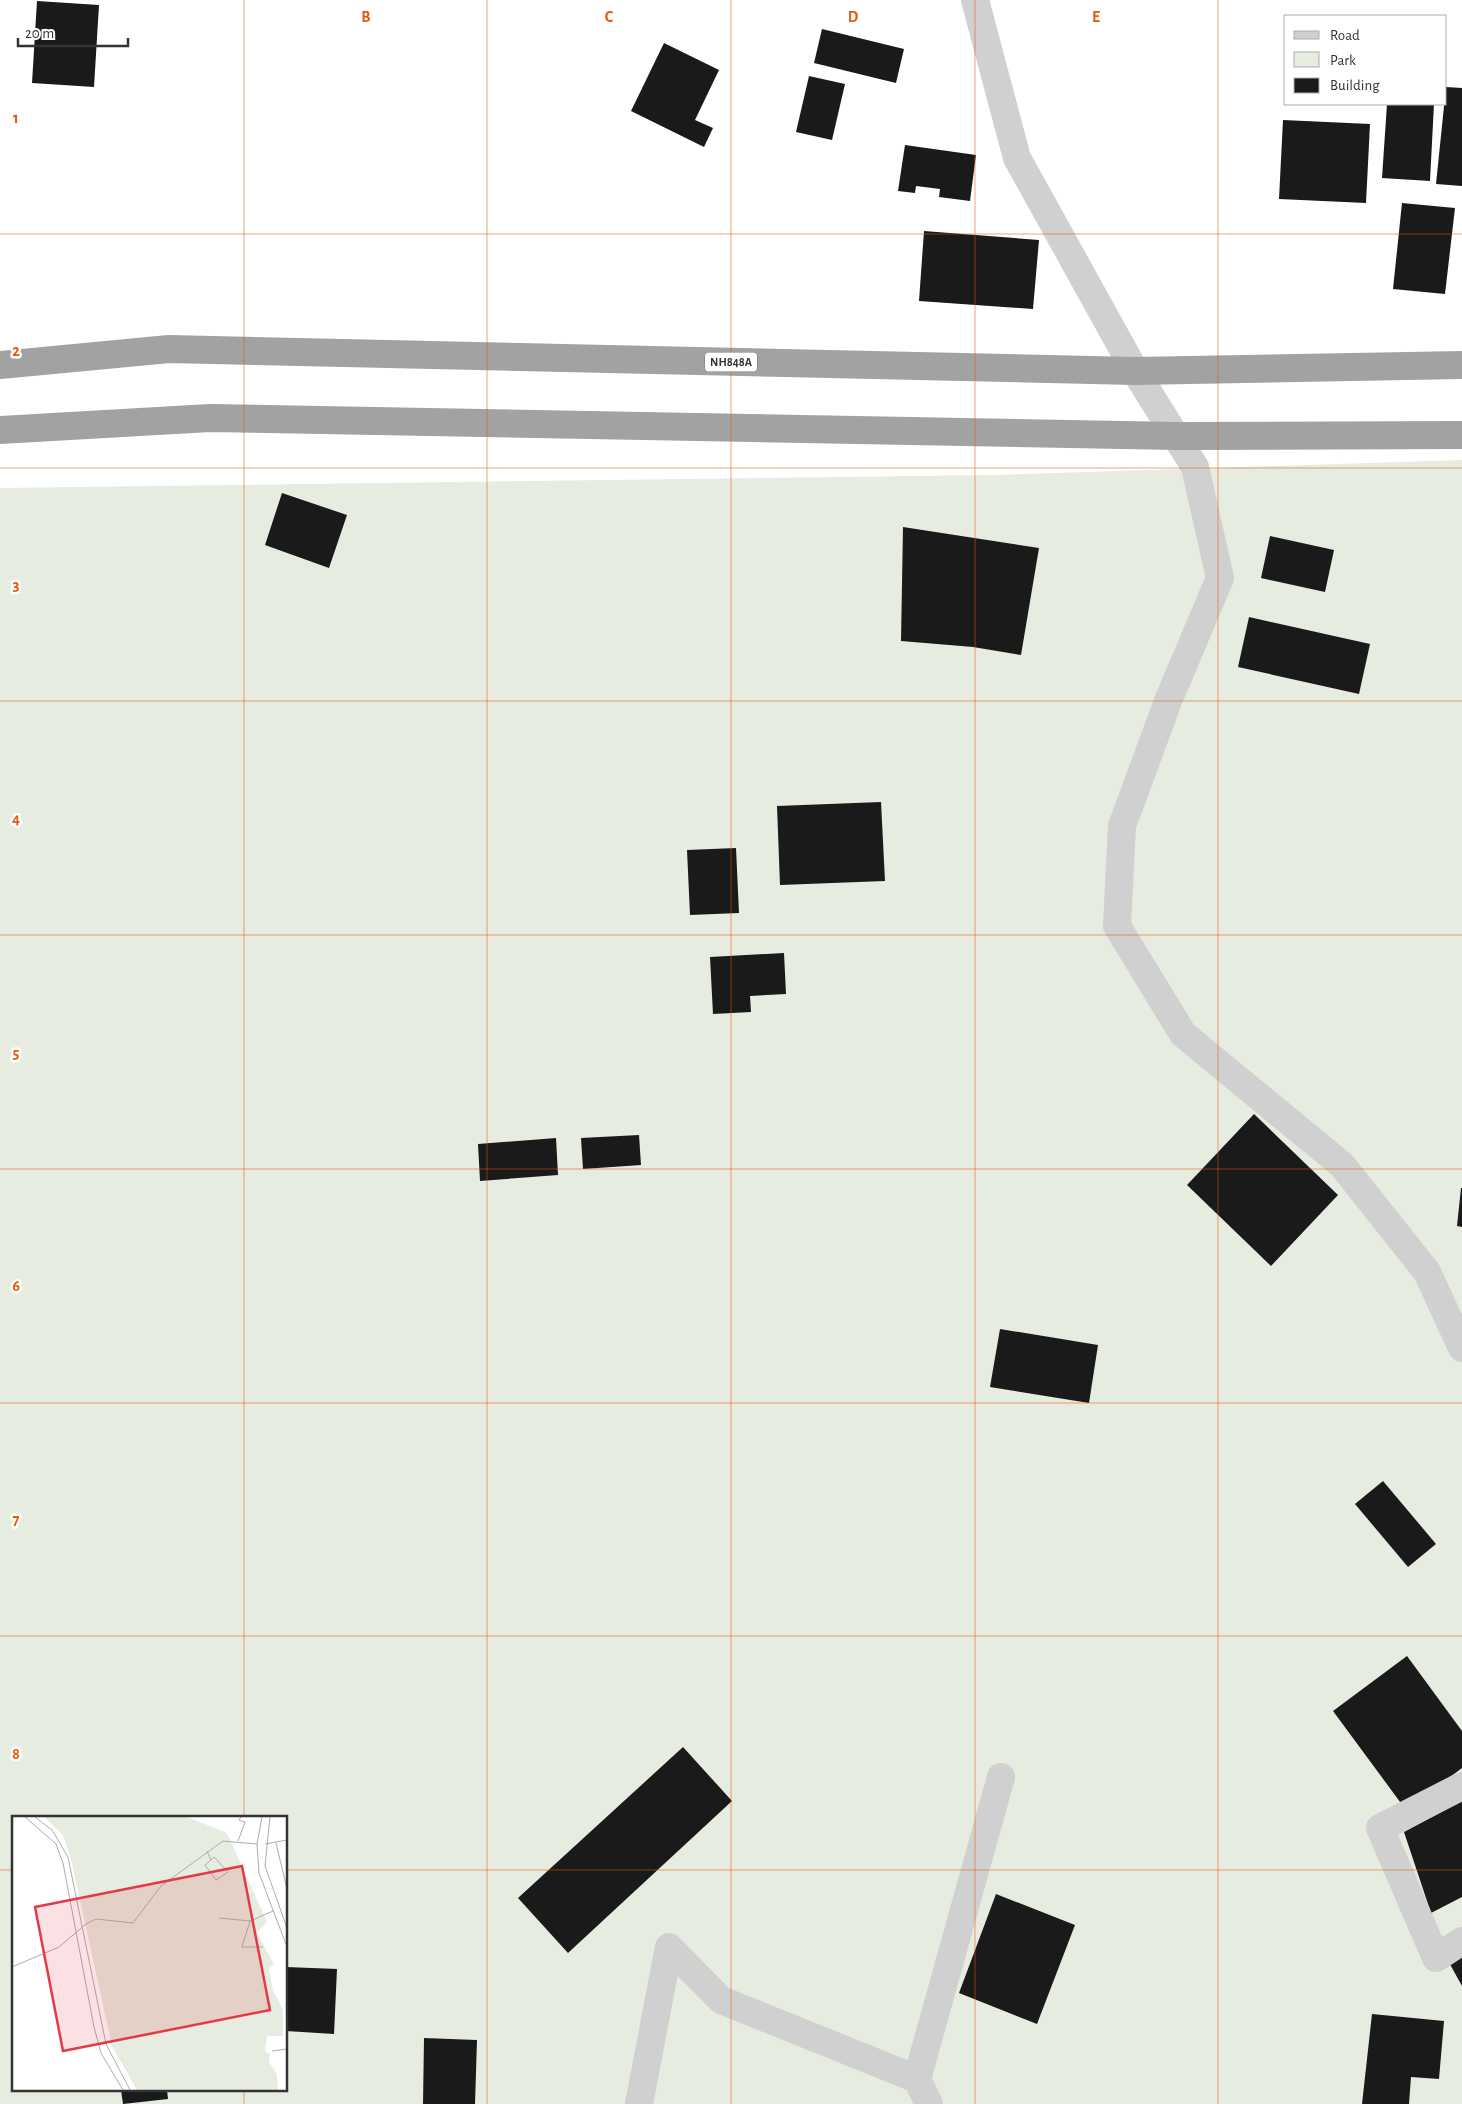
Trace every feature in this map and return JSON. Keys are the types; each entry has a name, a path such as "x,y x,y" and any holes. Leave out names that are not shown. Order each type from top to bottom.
{"highway":[{"name":"NH848A","path":"0,365 169,349 1135,371 1462,365"},
{"path":"0,430 210,418 1176,436 1462,435"}],"street":[{"path":"975,0 1017,158 1135,371 1195,467 1220,578 1168,701 1122,826 1117,926 1183,1034 1342,1165 1427,1272 1462,1348"},
{"path":"929,2104 917,2079 1000,1777"},
{"path":"1462,1786 1380,1828 1436,1958 1462,1941"},
{"path":"639,2104 669,1947 721,2000 917,2079"}],"green space":[{"path":"1462,460 1462,2104 0,2104 0,488 993,475"}],"building":[{"path":"37,1 99,5 94,87 32,83"},
{"path":"822,29 904,49 896,83 814,63"},
{"path":"664,43 719,70 695,120 713,128 704,147 631,111"},
{"path":"809,76 845,84 832,140 796,132"},
{"path":"1447,87 1462,88 1462,186 1436,184 1444,105 1447,105"},
{"path":"1387,105 1434,105 1430,181 1382,178"},
{"path":"1283,120 1370,124 1366,203 1279,199"},
{"path":"905,145 976,155 970,201 939,197 940,189 916,186 915,193 898,191"},
{"path":"1402,203 1455,208 1445,294 1393,289"},
{"path":"924,231 1039,240 1033,309 919,301"},
{"path":"282,493 347,515 329,568 265,545"},
{"path":"903,527 1039,548 1021,655 973,647 901,641"},
{"path":"1270,536 1334,550 1325,592 1261,578"},
{"path":"1249,617 1370,644 1359,694 1238,667"},
{"path":"881,802 885,881 780,885 777,806"},
{"path":"736,848 739,913 690,915 687,850"},
{"path":"784,953 786,994 750,996 751,1012 713,1014 710,957"},
{"path":"1254,1114 1338,1195 1271,1266 1187,1185"},
{"path":"639,1135 641,1165 583,1169 581,1138"},
{"path":"556,1138 558,1175 480,1181 478,1144"},
{"path":"1462,1188 1462,1227 1457,1226"},
{"path":"1000,1329 1098,1345 1089,1403 990,1387"},
{"path":"1383,1481 1436,1544 1408,1567 1355,1504"},
{"path":"1407,1656 1462,1731 1462,1768 1406,1810 1333,1711"},
{"path":"683,1747 732,1801 568,1953 518,1898"},
{"path":"1462,1801 1462,1897 1431,1913 1404,1832"},
{"path":"996,1894 1075,1925 1037,2024 959,1993"},
{"path":"1462,1948 1462,1986 1446,1957"},
{"path":"288,1967 337,1969 334,2034 288,2031"},
{"path":"1372,2014 1444,2021 1439,2079 1411,2077 1409,2104 1362,2104"},
{"path":"424,2038 477,2040 475,2104 423,2104"},
{"path":"121,2092 167,2092 168,2099 123,2104"}]}
